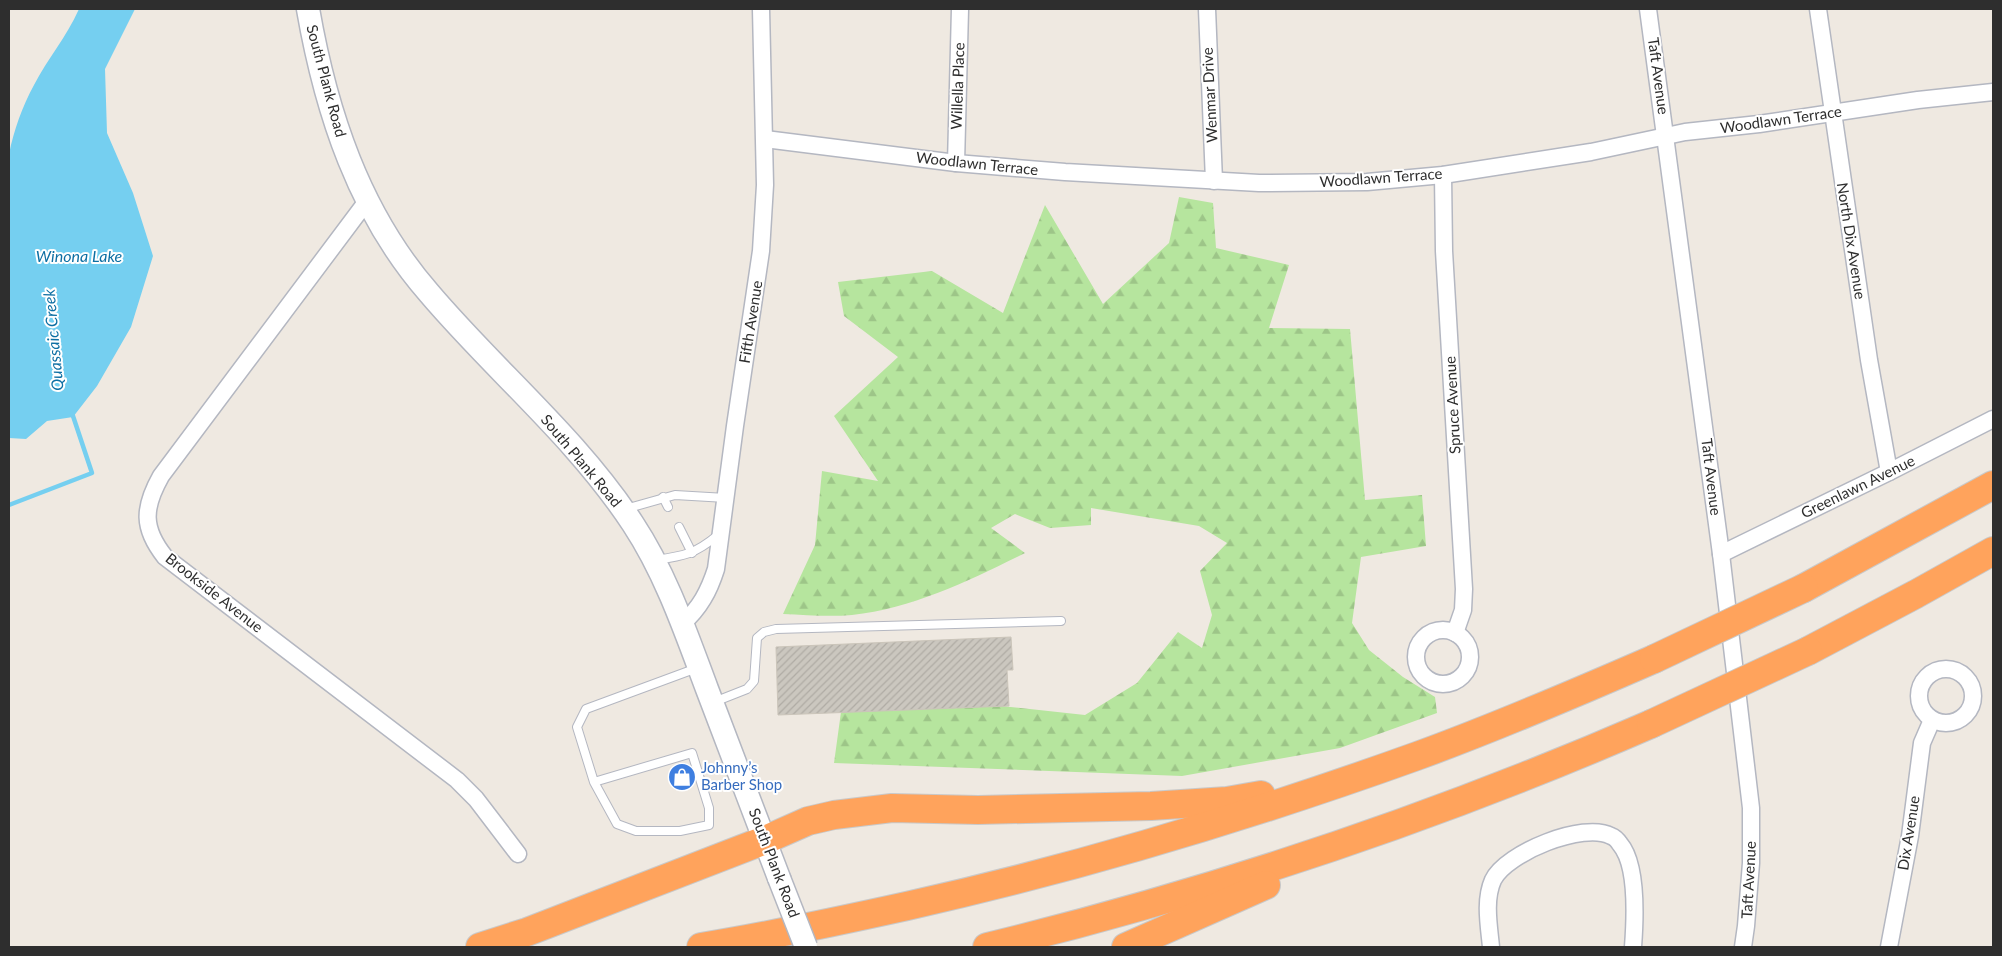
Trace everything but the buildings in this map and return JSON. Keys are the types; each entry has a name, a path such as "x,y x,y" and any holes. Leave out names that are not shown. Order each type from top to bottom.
{"highway":[{"path":"701,947 862,916 1028,877 1194,831 1273,806 1419,755 1538,709 1654,659 1804,588 1993,485"},
{"path":"987,947 1042,934 1203,889 1357,839 1568,759 1651,724 1808,651 1993,551"},
{"path":"480,947 527,932 765,840 808,821 834,814 892,808 978,810 1151,806 1227,801 1263,795 1419,755"},
{"path":"1126,947 1438,809"}],"main road":[{"name":"South Plank Road","path":"308,9 328,102 340,137 367,201 391,242 427,292 596,473 623,509 654,560 699,667 806,947"}],"street":[{"name":"Fifth Avenue","path":"682,624 701,604 710,587 716,569 734,426 761,251 765,186 765,139 761,9"},
{"name":"Willella Place","path":"956,163 960,9"},
{"name":"Wenmar Drive","path":"1207,9 1214,181"},
{"name":"Taft Avenue","path":"1648,9 1721,554 1751,808 1752,862 1743,947"},
{"name":"North Dix Avenue","path":"1818,9 1831,113 1869,360 1889,472"},
{"name":"Woodlawn Terrace","path":"765,139 956,163 1065,172 1259,184 1368,182 1443,175 1591,152 1666,137 1918,100 1993,92"},
{"name":"Spruce Avenue","path":"1443,175 1444,261 1464,589 1463,610 1456,633"},
{"name":"Brookside Avenue","path":"367,201 161,476 152,493 147,512 148,527 154,543 165,557 457,780 476,799 518,854"},
{"name":"Greenlawn Avenue","path":"1721,554 1993,419"},
{"name":"Dix Avenue","path":"1889,947 1910,836 1922,743 1932,720"},
{"path":"1491,947 1487,906 1494,878 1503,867 1514,858 1547,842 1583,833 1598,832 1612,836 1621,846 1630,863 1636,912 1633,947"}],"lane":[{"path":"623,509 674,494 726,498"},
{"path":"663,497 668,507"},
{"path":"678,527 692,553"},
{"path":"654,560 692,553 702,548 721,533"},
{"path":"713,703 747,689 754,680 757,638 764,632 776,628 1061,621"},
{"path":"594,782 692,753 709,808 709,825 680,831 636,831 618,824 594,782 577,727 586,709 699,667"}],"green space":[{"path":"1179,197 1213,203 1216,248 1289,265 1269,328 1350,329 1365,500 1422,495 1426,546 1361,557 1352,623 1369,650 1403,677 1435,697 1437,713 1340,748 1182,776 834,763 841,712 1001,706 1085,715 1137,683 1178,632 1202,648 1212,615 1200,571 1227,543 1199,526 1091,508 1091,525 1050,528 1015,514 991,528 1025,553 941,592 897,606 852,615 783,614 815,545 822,471 878,481 834,416 898,357 844,316 838,282 932,271 1003,313 1045,205 1103,304 1169,243"}],"water":[{"name":"Winona Lake","path":"79,9 135,9 105,69 107,133 133,193 153,256 131,327 97,386 73,417 47,421 26,439 9,438 9,154 13,136 30,93"}],"waterway":[{"name":"Quassaic Creek","path":"9,505 92,473 72,413"}],"place":[{"name":"Johnny’s Barber Shop","path":"682,777"}]}
